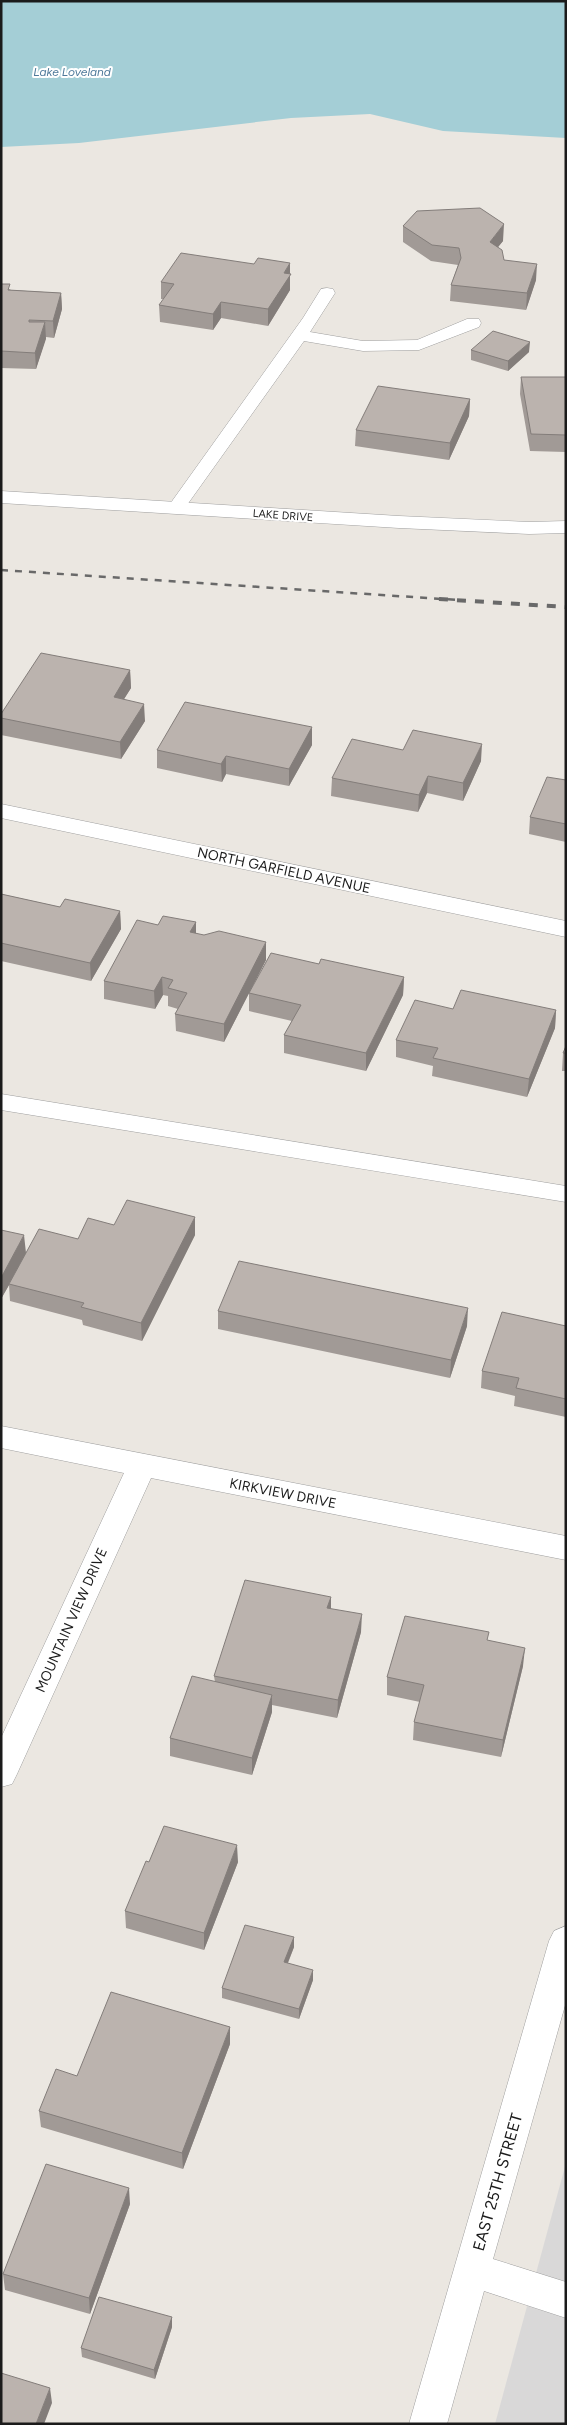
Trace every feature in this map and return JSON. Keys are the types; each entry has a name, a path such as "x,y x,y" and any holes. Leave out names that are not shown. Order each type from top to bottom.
{"street":[{"name":"LAKE DRIVE","path":"1,497 409,523 529,528 566,526"},
{"name":"NORTH GARFIELD AVENUE","path":"1,810 566,929"},
{"name":"KIRKVIEW DRIVE","path":"1,1437 566,1548"},
{"name":"MOUNTAIN VIEW DRIVE","path":"1,1774 8,1743 142,1466"},
{"name":"EAST 25TH STREET","path":"428,2424 566,1941"},
{"path":"472,2270 566,2300"}],"lane":[{"path":"176,508 299,335 327,292"},
{"path":"299,335 363,346 419,345 473,323"},
{"path":"1,1102 566,1194"}],"shaded area":[{"path":"566,2163 566,2424 495,2424"}],"water":[{"name":"Lake Loveland","path":"1,1 566,1 566,138 443,131 370,114 291,118 79,143 1,147"}],"building":[{"path":"480,208 504,224 490,242 502,250 504,260 537,264 527,293 451,285 461,258 459,248 432,245 403,226 417,211"},
{"path":"181,253 254,264 258,258 290,263 284,273 291,274 268,309 221,302 213,314 159,305 174,284 161,282"},
{"path":"1,284 10,284 8,290 61,293 53,321 29,320 29,322 45,322 35,353 1,351"},
{"path":"493,331 530,342 508,361 471,350"},
{"path":"521,377 566,377 566,435 531,434"},
{"path":"378,386 470,399 450,443 356,430"},
{"path":"41,653 130,670 114,697 144,704 120,742 1,718 1,714"},
{"path":"185,702 312,727 289,769 226,756 221,764 157,750"},
{"path":"413,730 482,744 463,783 428,776 419,795 332,778 352,739 403,750"},
{"path":"547,777 566,780 566,824 530,817"},
{"path":"1,894 60,907 65,899 120,911 90,963 1,943"},
{"path":"163,916 196,922 190,932 204,935 219,931 266,942 224,1024 175,1014 187,993 168,988 173,980 162,977 154,991 104,981 137,920 158,925"},
{"path":"271,953 319,964 321,959 404,977 366,1053 284,1035 301,1005 249,993"},
{"path":"461,990 556,1010 529,1079 433,1058 438,1048 396,1040 415,1000 453,1009"},
{"path":"127,1200 195,1217 141,1323 81,1307 84,1303 9,1284 39,1229 78,1239 88,1218 114,1225"},
{"path":"1,1230 24,1235 1,1278"},
{"path":"239,1261 468,1308 451,1360 218,1311"},
{"path":"502,1312 566,1326 566,1399 516,1388 519,1378 482,1371"},
{"path":"245,1580 331,1597 327,1608 362,1614 338,1700 214,1676"},
{"path":"405,1616 489,1632 487,1640 525,1648 503,1740 414,1722 424,1685 387,1677"},
{"path":"192,1676 272,1695 252,1758 170,1738"},
{"path":"164,1826 237,1845 204,1933 125,1911 146,1861 149,1862"},
{"path":"245,1925 294,1937 284,1962 313,1970 299,2009 222,1988"},
{"path":"111,1992 230,2027 182,2153 39,2111 56,2069 77,2076"},
{"path":"46,2164 129,2188 89,2298 3,2274"},
{"path":"99,2297 172,2317 154,2370 81,2348"},
{"path":"1,2373 50,2388 36,2424 1,2424"}],"railway":[{"path":"1,570 458,600"},
{"path":"439,599 566,607"}]}
